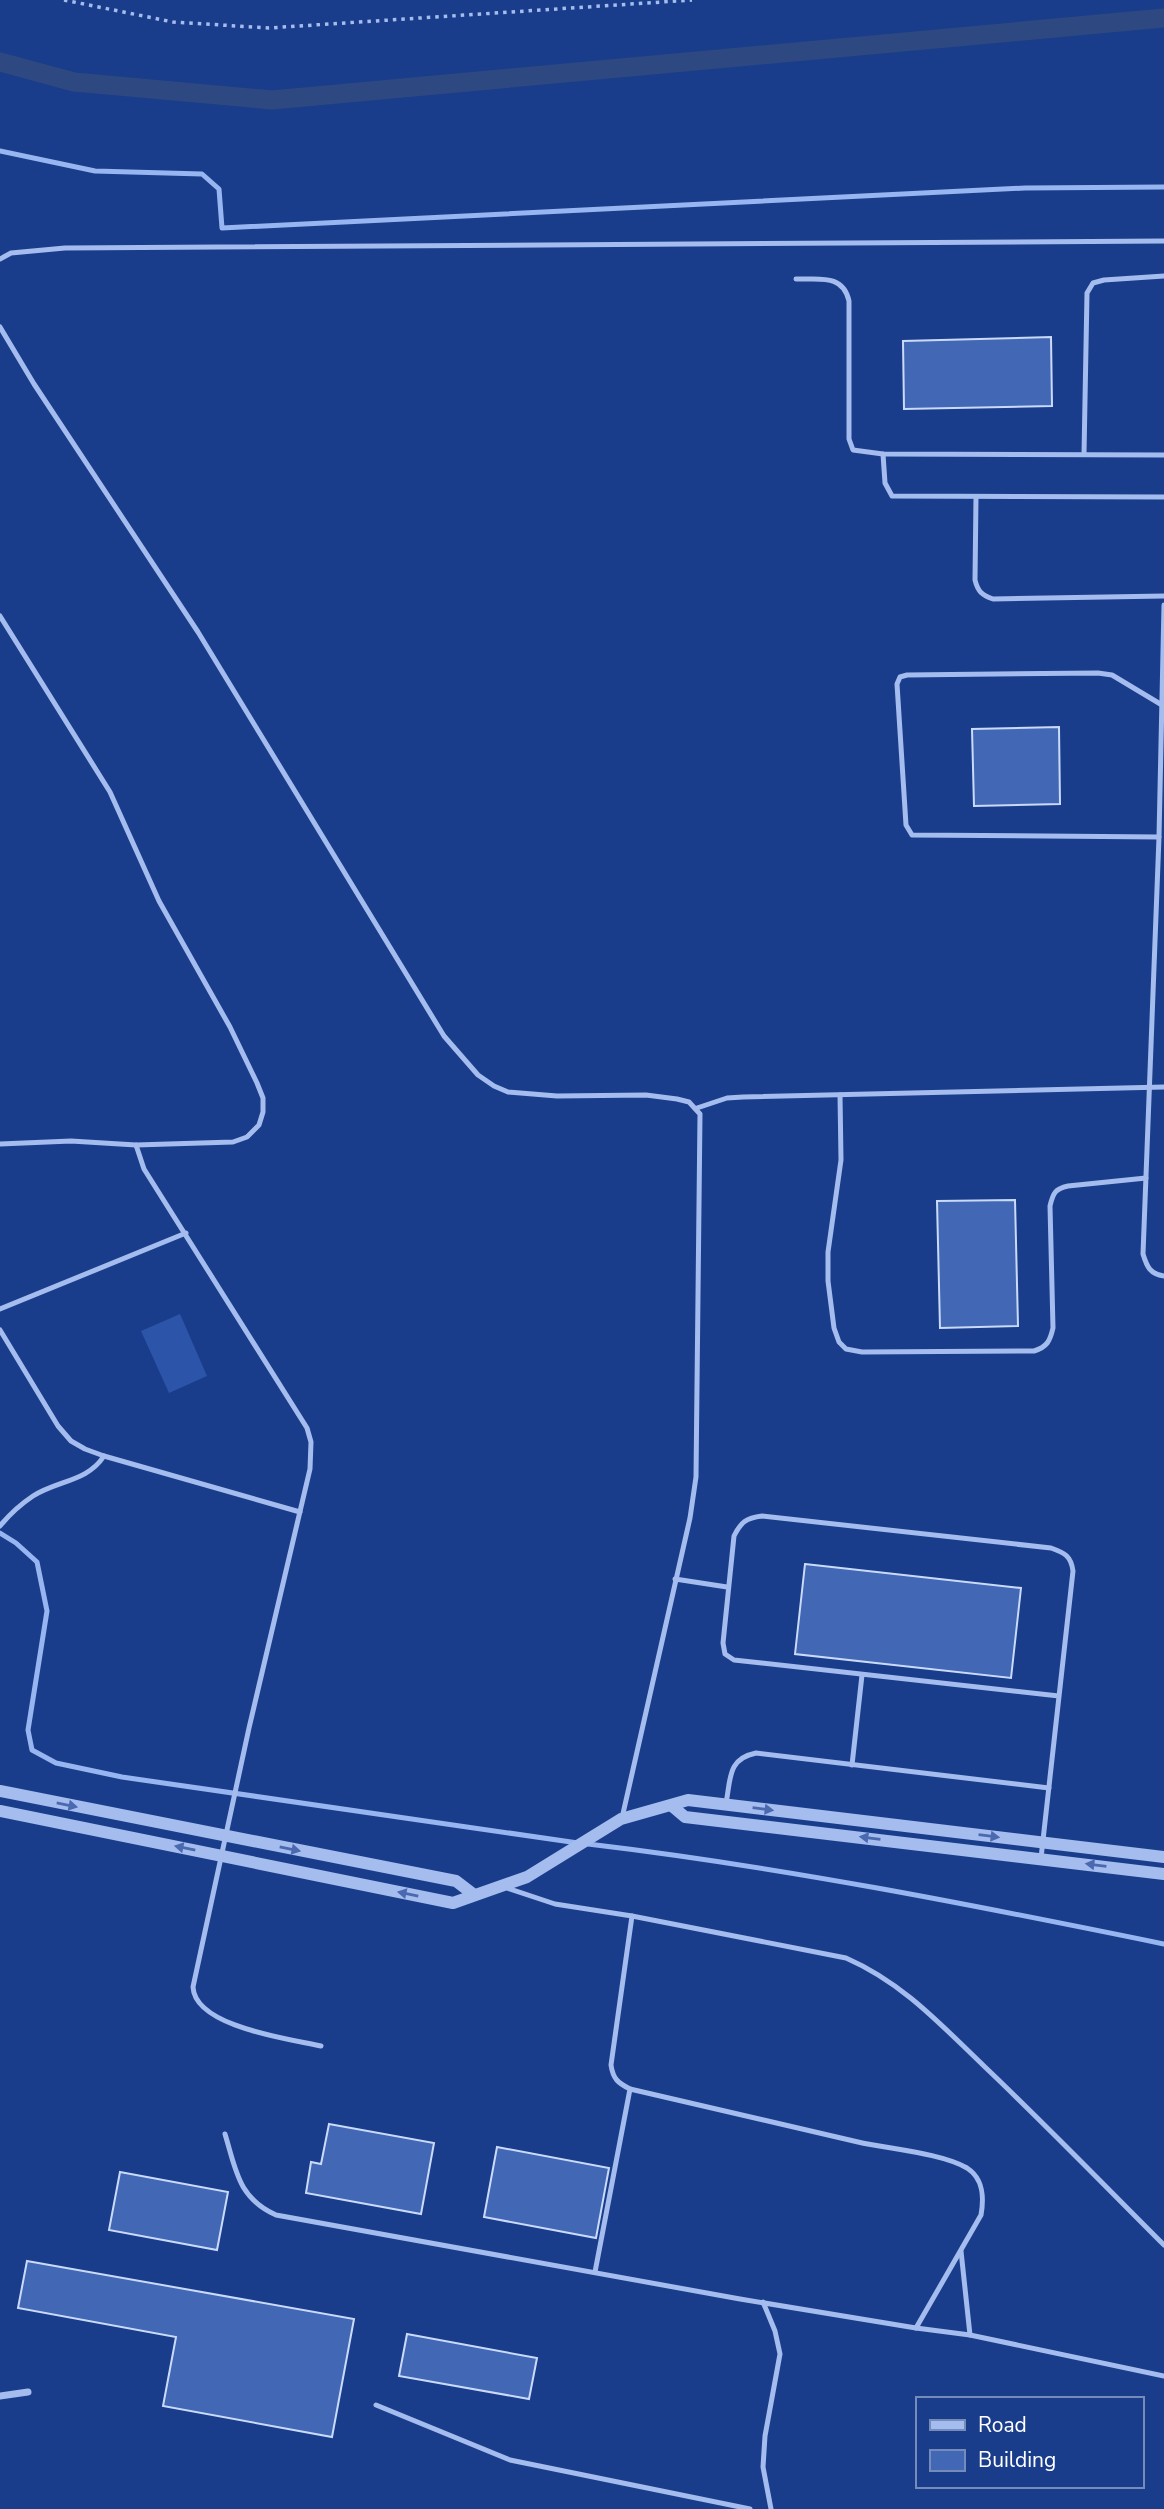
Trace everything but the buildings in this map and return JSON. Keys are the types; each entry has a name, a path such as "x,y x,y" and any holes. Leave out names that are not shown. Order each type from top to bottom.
{"street":[{"path":"0,1791 456,1881 473,1894"},
{"path":"0,1811 453,1903 527,1877 621,1819 688,1800 1164,1857"},
{"path":"672,1806 685,1817 1164,1874"},
{"path":"0,2396 28,2392"}],"lane":[{"path":"0,259 11,253 65,248 1164,241"},
{"path":"1084,454 1087,293 1093,283 1104,280 1164,276"},
{"path":"796,279 828,280 842,284 847,291 849,439 853,450 883,454 1164,455"},
{"path":"0,327 34,384 198,632 444,1036 462,1059 478,1075 508,1092 534,1095 646,1095 690,1102 697,1108 701,1124 696,1477 676,1579 621,1819"},
{"path":"883,454 885,482 892,496 1164,497"},
{"path":"975,497 975,580 977,590 983,596 993,599 1164,596"},
{"path":"1164,606 1159,837 1143,1254 1147,1268 1156,1275 1164,1276"},
{"path":"0,616 110,793 159,901 230,1027 263,1098 259,1125 247,1137 233,1142 136,1145 71,1141 0,1144"},
{"path":"1159,837 912,835 906,825 897,684 900,677 907,675 1098,673 1112,675 1162,705"},
{"path":"697,1108 727,1098 1164,1087"},
{"path":"840,1095 841,1160 828,1252 828,1281 834,1328 839,1342 846,1349 862,1352 1034,1351 1044,1348 1051,1340 1053,1328 1052,1194 1058,1188 1068,1186 1146,1178"},
{"path":"136,1145 144,1169 307,1428 312,1455 226,1836 193,1987 194,1994 198,2001 230,2024 249,2031 321,2046"},
{"path":"0,1309 186,1233"},
{"path":"0,1330 71,1441 104,1456 300,1512"},
{"path":"2,1524 34,1495 92,1472 104,1456"},
{"path":"1041,1858 1073,1571 1072,1560 1065,1552 1052,1548 775,1518 749,1517 740,1524 734,1536 723,1643 725,1654 734,1660 1059,1696"},
{"path":"676,1579 727,1587"},
{"path":"852,1765 862,1675"},
{"path":"726,1804 734,1763 743,1756 755,1753 1049,1788"},
{"path":"504,1886 555,1904 632,1916 846,1958 883,1976 909,1995 1004,2085 1164,2245"},
{"path":"632,1916 611,2065 618,2084 858,2142 949,2160 969,2169 979,2180 984,2196 981,2216 916,2328"},
{"path":"595,2272 630,2089"},
{"path":"225,2134 248,2196 259,2208 276,2215 763,2302 970,2335 1164,2376"},
{"path":"961,2250 970,2335"},
{"path":"763,2302 775,2331 780,2354 765,2436 763,2467 765,2491 771,2509"},
{"path":"376,2404 510,2460 750,2509"}],"path":[{"path":"64,0 173,22 269,28 692,0"}],"shaded area":[{"path":"180,1314 207,1376 169,1393 141,1331"}],"waterway":[{"path":"0,62 74,82 272,100 1164,18"},
{"path":"0,151 95,171 202,174 219,189 222,228 1025,188 1164,187"},
{"path":"0,1533 37,1562 47,1611 28,1730 32,1750 56,1763 122,1777 578,1843"},
{"path":"588,1844 805,1875 1164,1944"}]}
